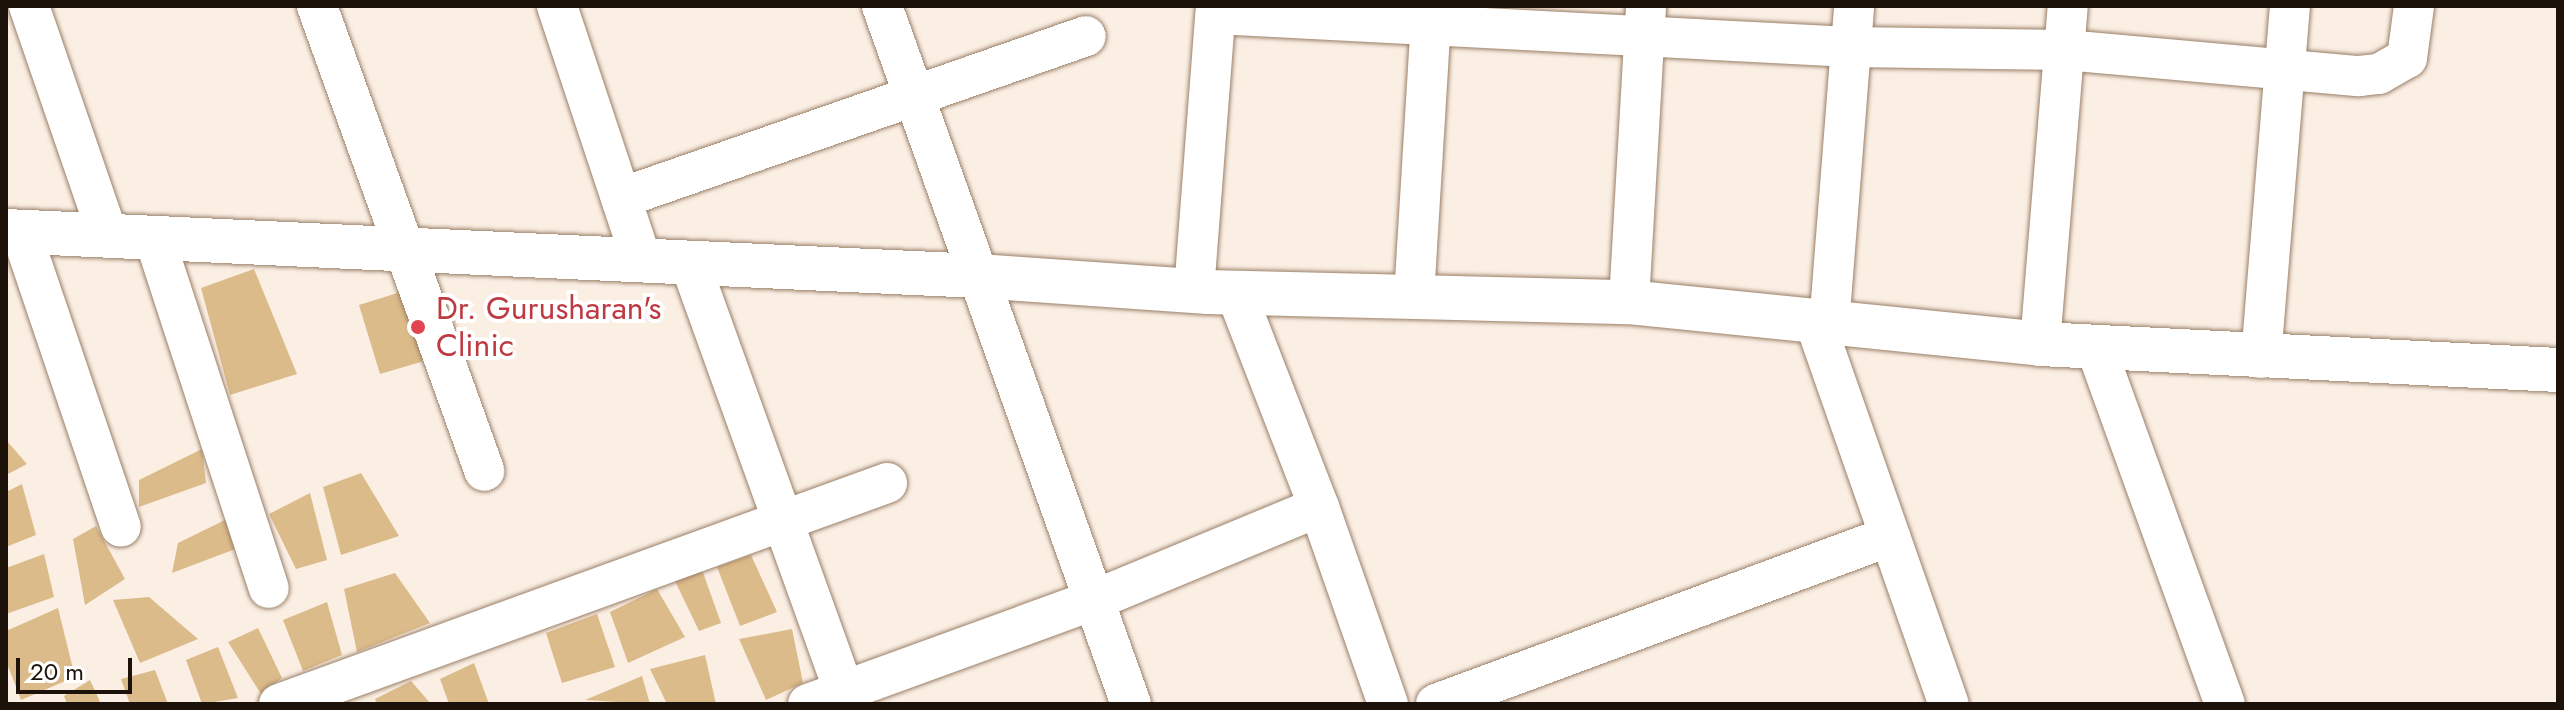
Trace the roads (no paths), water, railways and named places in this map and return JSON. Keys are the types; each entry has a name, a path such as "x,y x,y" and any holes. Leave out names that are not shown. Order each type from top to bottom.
{"street":[{"path":"29,6 109,238"},
{"path":"317,6 484,471"},
{"path":"557,6 642,261"},
{"path":"882,6 1131,704"},
{"path":"1854,6 1823,325 1890,536 1949,704"},
{"path":"2040,344 2068,6"},
{"path":"2261,358 2290,6"},
{"path":"1388,704 1319,507 1215,292 1216,10 1645,21 1850,47 2065,50 2284,73 2359,76 2394,68 2407,58 2412,44 2414,6"},
{"path":"1414,297 1431,15"},
{"path":"1629,302 1645,21"},
{"path":"621,198 1086,36"},
{"path":"121,527 13,232 978,276 1215,292 1629,302 1823,325 2040,344 2261,358 2558,370"},
{"path":"155,240 269,588"},
{"path":"690,263 783,521 834,700 1094,600 1319,507"},
{"path":"2096,348 2225,704"},
{"path":"279,704 887,483"},
{"path":"1436,704 1890,536"}],"place":[{"name":"Dr. Gurusharan's Clinic","path":"418,327"}]}
